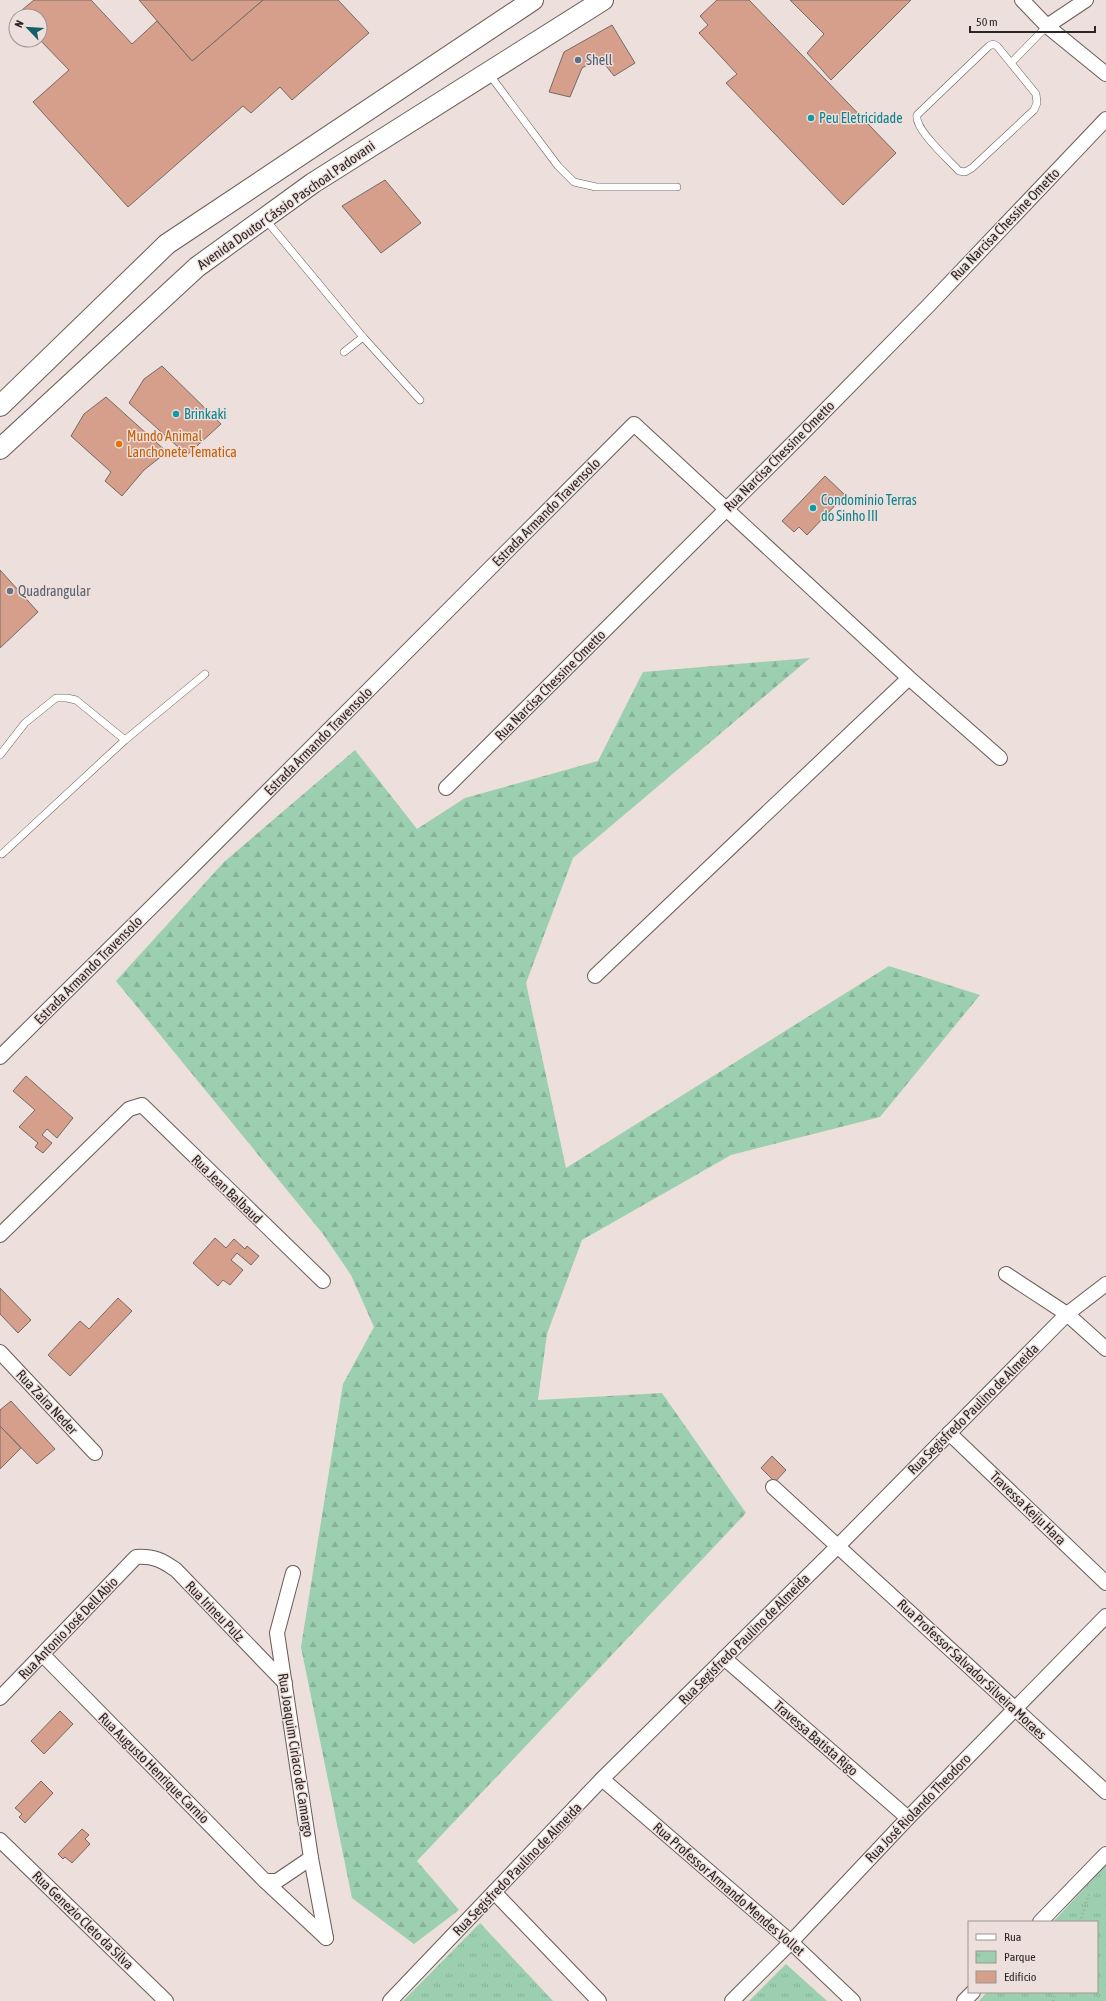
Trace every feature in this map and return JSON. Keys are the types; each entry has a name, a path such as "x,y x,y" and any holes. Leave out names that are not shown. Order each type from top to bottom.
{"main road":[{"path":"0,406 167,244 533,0"},
{"name":"Avenida Doutor Cássio Paschoal Padovani","path":"0,449 197,266 264,217 334,170 596,2"},
{"path":"334,170 329,164 329,154 334,146 372,121 381,101"}],"street":[{"path":"1022,0 1046,26 1106,74"},
{"path":"1046,26 1086,0"},
{"name":"Rua Narcisa Chessine Ometto","path":"446,788 726,510 929,305 1106,119"},
{"name":"Estrada Armando Travensolo","path":"0,1057 184,875 634,424 726,510"},
{"path":"726,510 909,678 1000,758"},
{"path":"595,976 909,678"},
{"name":"Rua Jean Balbaud","path":"0,1235 129,1109 142,1106 323,1281"},
{"path":"1006,1274 1067,1314 1106,1349"},
{"name":"Rua Segisfredo Paulino de Almeida","path":"390,2001 602,1779 838,1546 1067,1314 1106,1284"},
{"name":"Rua Zaira Neder","path":"0,1352 95,1453"},
{"name":"Travessa Keiju Hara","path":"949,1433 1106,1583"},
{"name":"Rua Professor Salvador Silveira Moraes","path":"773,1487 1106,1792"},
{"name":"Rua Irineu Pulz","path":"136,1557 149,1556 161,1559 176,1570 285,1682"},
{"name":"Rua Antonio José Dell Abio","path":"0,1698 136,1557"},
{"name":"Rua Joaquim Ciriaco de Camargo","path":"293,1573 277,1633 311,1858 326,1938"},
{"name":"Rua José Riolando Theodoro","path":"732,2001 791,1942 908,1818 1106,1616"},
{"name":"Rua Augusto Henrique Carnio","path":"43,1655 265,1881 326,1938"},
{"name":"Travessa Batista Rigo","path":"724,1658 908,1818"},
{"name":"Rua Professor Armando Mendes Vollet","path":"602,1779 791,1942 853,2001"},
{"name":"Rua Genezio Cleto da Silva","path":"0,1840 166,2001"},
{"path":"1041,1921 1106,1854"},
{"path":"265,1881 277,1881 311,1858"},
{"path":"494,1892 599,2001"},
{"path":"964,2001 972,1993"}],"lane":[{"path":"1011,63 1046,26"},
{"path":"993,44 997,46 1011,63 1036,94 1037,103 1034,110 972,168 965,172 959,171 933,144 917,124 916,115 988,46 993,44"},
{"path":"488,72 558,166 574,182 596,187 677,187"},
{"path":"264,217 363,337 420,400"},
{"path":"344,352 363,337"},
{"path":"1,852 125,740 205,674"},
{"path":"0,755 25,723 56,698 76,700 125,740"}],"green space":[{"path":"810,658 573,858 526,983 566,1168 889,966 980,995 880,1117 731,1155 582,1240 547,1334 538,1400 662,1393 746,1513 417,1861 459,1910 414,1944 352,1898 301,1647 343,1384 374,1327 351,1275 323,1234 116,981 224,862 355,750 417,829 465,798 598,761 643,672"},
{"path":"1106,1865 1106,2001 979,2001 986,1993 1098,1993 1098,1921 1054,1921"},
{"path":"480,1923 553,2001 403,2001"},
{"path":"786,1964 827,2001 749,2001"}],"building":[{"path":"34,0 91,0 132,44 157,21 192,61 263,0 338,0 369,33 292,100 280,87 251,113 243,106 128,207 33,102 69,70 48,48 48,8 24,8"},
{"path":"139,0 263,0 192,61"},
{"name":"Peu Eletricidade","path":"717,0 749,0 896,153 843,205 726,83 737,74 699,33 708,25 700,16"},
{"path":"790,0 911,0 831,80 807,53 824,34"},
{"name":"Shell","path":"612,25 635,63 614,76 600,58 582,68 570,97 549,92 564,52"},
{"path":"385,180 421,223 381,253 342,206"},
{"name":"Brinkaki","path":"162,366 221,424 187,455 129,403 144,379"},
{"name":"Mundo Animal Lanchonete Tematica","path":"106,397 167,452 144,470 122,496 105,481 111,472 71,436 84,414"},
{"name":"Condomínio Terras do Sinho III","path":"825,476 845,495 807,535 799,527 794,532 782,521"},
{"name":"Quadrangular","path":"0,570 38,612 0,648"},
{"path":"26,1076 73,1118 57,1138 47,1129 42,1135 52,1143 43,1153 35,1147 38,1143 19,1127 35,1110 13,1091"},
{"path":"215,1238 226,1248 234,1239 245,1249 247,1246 259,1256 251,1265 237,1253 231,1260 243,1270 230,1285 223,1280 218,1286 193,1263"},
{"path":"0,1288 31,1320 18,1333 0,1314"},
{"path":"118,1298 132,1311 70,1376 48,1355 80,1321 89,1329"},
{"path":"11,1401 55,1449 37,1464 0,1426 0,1410"},
{"path":"0,1426 21,1448 0,1469"},
{"path":"772,1456 786,1470 775,1482 761,1468"},
{"path":"60,1711 73,1724 44,1754 31,1741"},
{"path":"41,1781 53,1793 25,1823 19,1817 22,1814 15,1808"},
{"path":"82,1829 89,1835 85,1839 90,1844 72,1863 65,1857 63,1859 58,1854"}],"place":[{"name":"Shell","path":"578,60"},
{"name":"Peu Eletricidade","path":"811,118"},
{"name":"Brinkaki","path":"176,414"},
{"name":"Mundo Animal Lanchonete Tematica","path":"119,444"},
{"name":"Condomínio Terras do Sinho III","path":"813,508"},
{"name":"Quadrangular","path":"10,591"}]}
